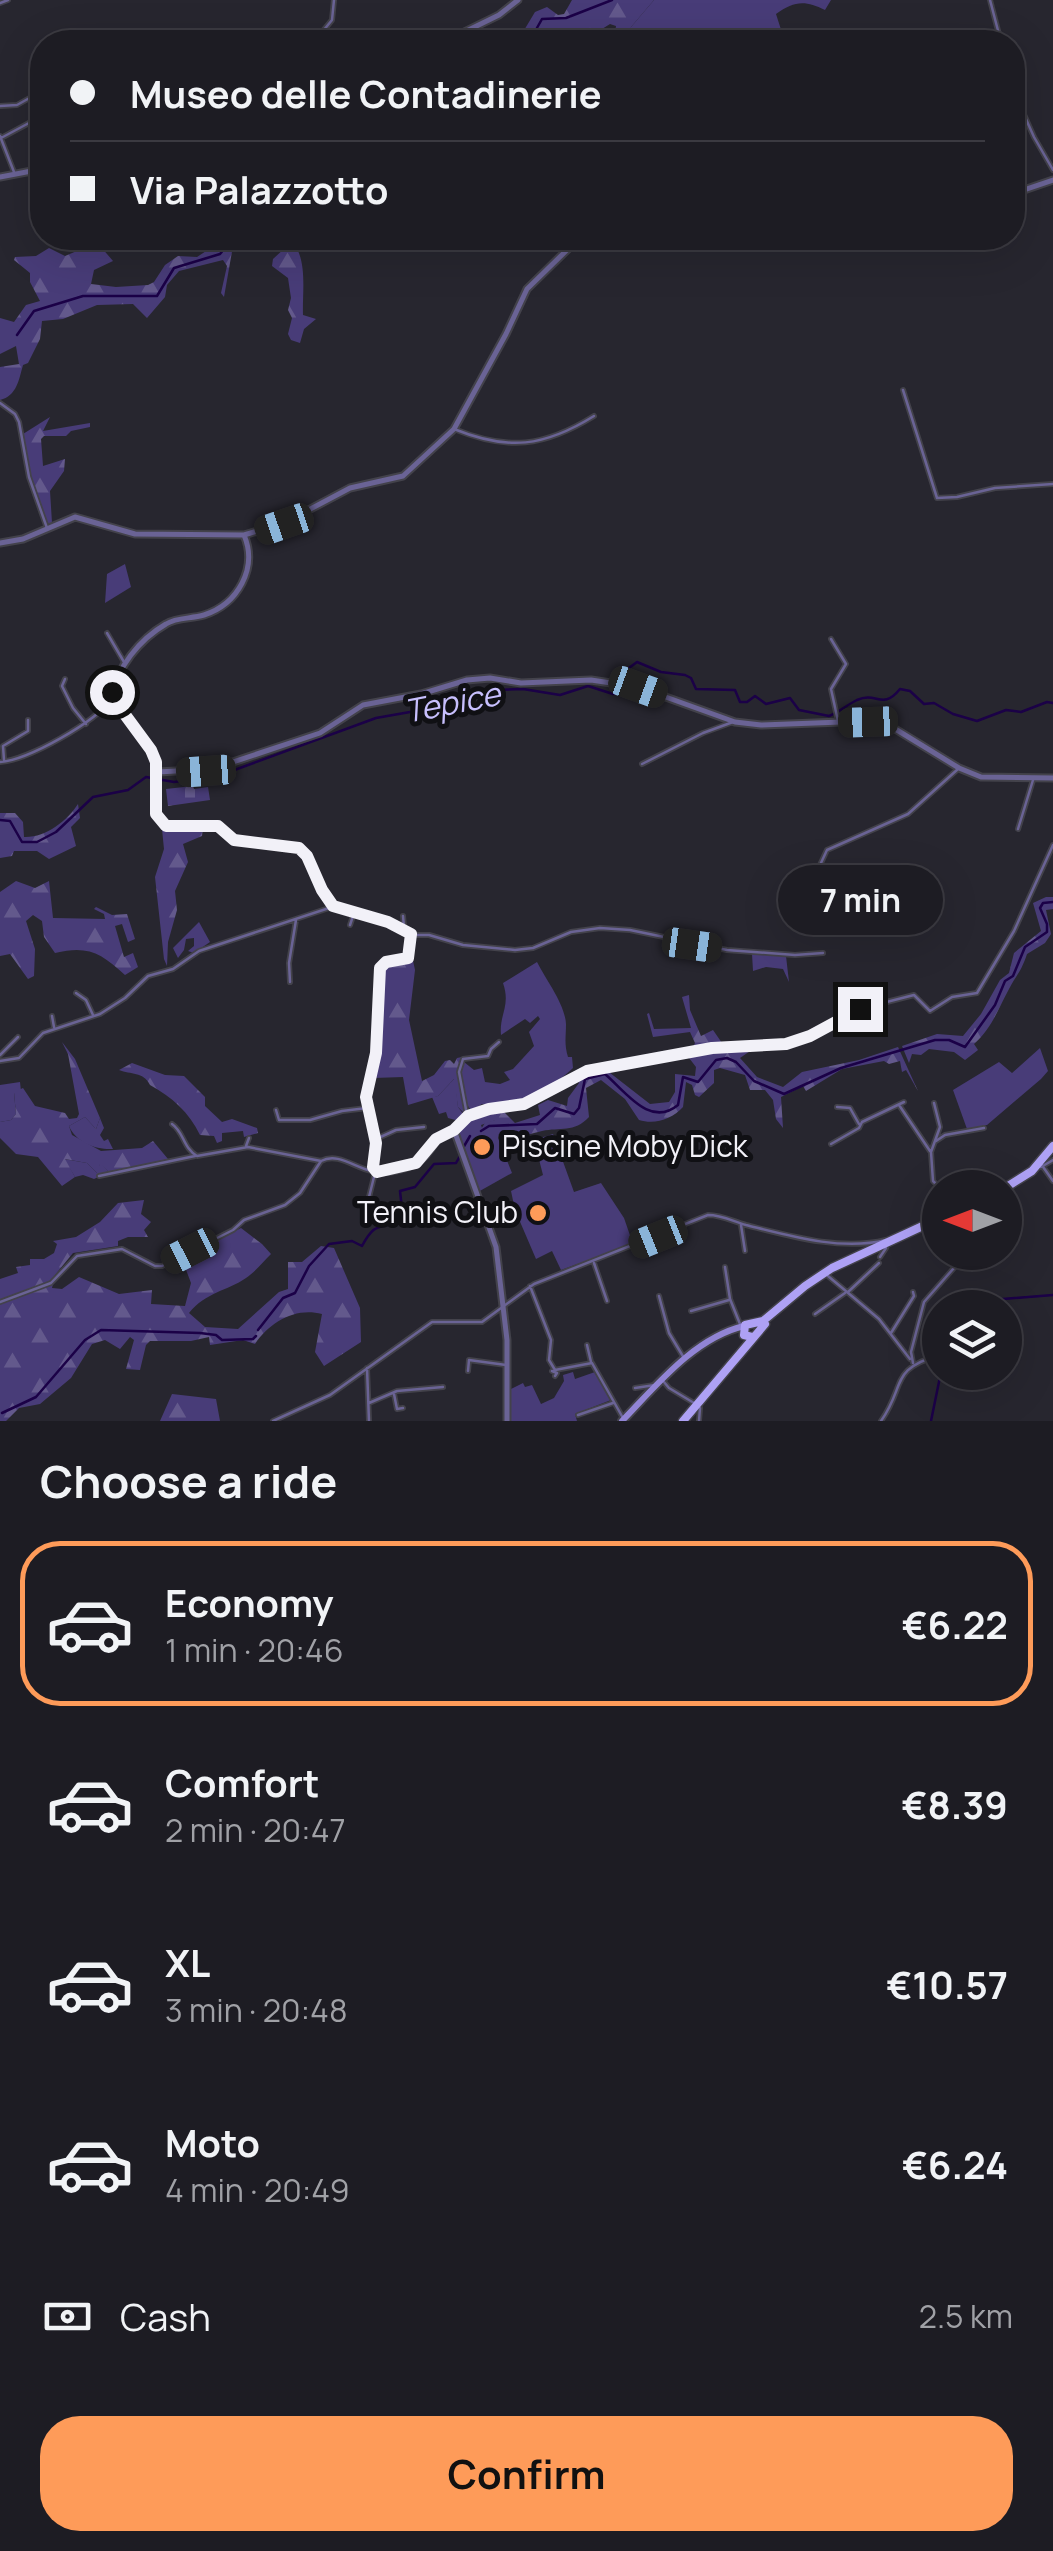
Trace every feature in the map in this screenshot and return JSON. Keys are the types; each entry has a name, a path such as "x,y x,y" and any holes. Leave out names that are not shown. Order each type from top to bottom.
{"main road":[{"path":"1022,1177 1039,1166 1053,1146"},
{"path":"623,1420 685,1359 729,1330 747,1329 825,1272 922,1226"},
{"path":"683,1421 738,1353 747,1329"}],"street":[{"path":"0,3 8,0"},
{"path":"324,30 332,20 334,0"},
{"path":"468,30 518,0"},
{"path":"990,0 998,30"},
{"path":"0,106 17,105 30,98"},
{"path":"1025,119 1053,170"},
{"path":"14,174 0,137 30,122"},
{"path":"0,154 8,150"},
{"path":"0,177 30,171"},
{"path":"1025,190 1053,180"},
{"path":"0,543 24,540 75,518 135,534 244,535 284,524 350,488 402,476 454,429 527,289 567,250"},
{"path":"902,390 936,498 1053,484"},
{"path":"0,403 19,422 29,477 47,528"},
{"path":"454,429 499,444 511,444 561,434 594,416"},
{"path":"28,720 28,732 3,746 2,762 17,759 86,725 112,697 125,663 166,624 210,613 240,589 250,560 244,535"},
{"path":"107,633 125,663"},
{"path":"831,639 846,664 831,689 836,716"},
{"path":"157,777 219,767 320,733 363,705 490,678 521,683 591,680 634,687 734,722 761,724 836,716 892,727 981,777 1053,778"},
{"path":"65,679 62,686 67,698 86,725"},
{"path":"112,697 151,750 157,777 156,814 166,826 218,826 234,840 299,848 333,906"},
{"path":"642,764 702,733 734,722"},
{"path":"807,893 826,850 908,814 959,768"},
{"path":"1018,829 1034,779"},
{"path":"0,1302 52,1283 77,1256 122,1249 154,1266 162,1266 233,1230 244,1220 285,1205 328,1158 386,1172 416,1163 439,1137 454,1130 468,1116 524,1104 587,1071 712,1048 786,1044 810,1036 860,1009 904,996 914,995 930,1011 952,996 977,993 1014,931 1053,845"},
{"path":"0,1058 18,1058 34,1040 54,1028 93,1016 125,998 148,976 173,968 199,951 333,906 404,928 412,936 429,935 464,945 515,950 533,948 571,932 600,928 630,930 727,950 823,953"},
{"path":"350,925 353,914"},
{"path":"403,916 404,928"},
{"path":"290,982 296,919"},
{"path":"369,1197 375,1171 375,1139 366,1097 376,1053 380,968 386,962 408,958 412,936"},
{"path":"76,993 86,1000 93,1016"},
{"path":"52,1016 54,1028"},
{"path":"0,1058 18,1037"},
{"path":"468,1116 458,1072 462,1059 488,1056 490,1049 500,1042"},
{"path":"830,1144 902,1103 931,1152"},
{"path":"932,1170 931,1152 940,1127 934,1103"},
{"path":"837,1107 850,1108 860,1125"},
{"path":"276,1110 278,1120 310,1120 342,1110 369,1108"},
{"path":"172,1124 186,1148 197,1156"},
{"path":"375,1139 396,1130 424,1127"},
{"path":"934,1142 946,1135 984,1128"},
{"path":"454,1130 490,1226 504,1307 507,1421"},
{"path":"246,1147 248,1138"},
{"path":"99,1176 246,1147 322,1161"},
{"path":"1053,1160 1039,1166 1053,1182"},
{"path":"273,1421 330,1395 432,1322 482,1322 530,1286 708,1215 839,1243 865,1245 890,1241"},
{"path":"740,1224 745,1252"},
{"path":"880,1257 890,1241"},
{"path":"594,1261 606,1301"},
{"path":"815,1314 879,1263"},
{"path":"725,1268 730,1299 747,1329"},
{"path":"881,1421 912,1361 924,1302 952,1270"},
{"path":"825,1272 879,1320 912,1361"},
{"path":"530,1286 551,1340 549,1360 554,1372 592,1363"},
{"path":"890,1334 913,1292"},
{"path":"659,1296 669,1333 685,1359"},
{"path":"691,1311 730,1299"},
{"path":"587,1345 592,1363 623,1420"},
{"path":"912,1361 922,1359"},
{"path":"468,1372 469,1360 508,1365"},
{"path":"366,1366 369,1421"},
{"path":"635,1388 659,1382 696,1404 702,1410 699,1421"},
{"path":"369,1403 394,1393 443,1387"},
{"path":"394,1393 397,1409 402,1408"},
{"path":"578,1415 614,1403"}],"green space":[{"path":"572,0 654,0 630,30 616,30 616,26 610,24 600,30 524,30 535,12 547,7 558,15 564,14"},
{"path":"654,0 831,0 825,10 800,3 788,6 776,14 781,30 630,30"},
{"path":"46,250 65,256 79,250 104,250 113,261 94,270 91,284 116,287 148,285 178,256 197,257 208,250 232,250 224,297 221,293 227,266 223,260 179,271 167,285 165,297 147,318 133,304 97,305 63,319 42,321 40,339 28,363 23,365 16,386 0,400 0,367 19,364 16,346 0,354 0,318 14,322 26,305 40,301 30,282 30,273 15,257 36,256"},
{"path":"283,250 299,253 303,315 316,319 304,329 300,343 288,334 292,318 288,310 288,278 272,266 273,259"},
{"path":"50,417 43,431 90,423 90,427 66,436 41,439 43,466 65,459 64,471 50,491 52,523 47,526 31,477 23,434"},
{"path":"125,564 131,587 105,603 107,574"},
{"path":"208,787 210,800 168,806 166,789"},
{"path":"78,804 80,818 71,827 76,846 49,859 37,851 14,851 12,856 0,858 0,813 15,813 23,822 24,837 32,837 55,827"},
{"path":"203,828 202,836 183,844 188,862 175,891 177,910 168,942 167,966 155,877 164,849 162,829"},
{"path":"16,881 35,888 49,881 53,918 105,919 96,907 112,915 127,914 135,939 128,942 122,924 115,926 124,957 133,953 138,967 125,975 93,953 55,953 44,937 42,921 33,915 26,921 35,949 34,976 28,979 10,954 0,956 0,892"},
{"path":"1053,897 1053,909 1046,910 1051,934 1045,943 1027,954 994,1018 974,1044 978,1050 965,1060 954,1052 929,1049 921,1055 912,1054 909,1063 902,1046 937,1034 963,1036 1000,980 1009,973 1014,953 1041,931 1033,903"},
{"path":"199,922 210,942 194,953 188,951 194,946 194,938 186,939 178,958 173,948"},
{"path":"752,954 786,956 789,982 783,969 766,967 753,971"},
{"path":"412,956 415,970 409,1020 422,1081 434,1075 445,1061 454,1064 462,1057 457,1072 466,1115 458,1107 454,1079 438,1096 408,1105 403,1077 373,1078 384,966 401,965"},
{"path":"537,962 562,1008 566,1048 573,1068 532,1098 508,1104 482,1104 472,1111 462,1088 464,1062 474,1070 482,1068 485,1082 500,1084 510,1080 504,1072 513,1069 534,1046 529,1032 540,1019 538,1016 530,1023 525,1019 501,1035 501,1028 506,998 503,983"},
{"path":"689,995 690,1010 701,1036 713,1030 722,1043 758,1046 692,1049 695,1043 690,1032 653,1037 649,1013 654,1029 691,1028 682,997"},
{"path":"62,1042 75,1059 100,1118 96,1129 85,1117 69,1126 72,1135 101,1151 142,1148 153,1141 168,1159 109,1172 100,1164 98,1174 87,1163 65,1159 75,1177 62,1186 38,1157 16,1154 0,1138 0,1122 11,1120 16,1114 14,1092 23,1088 35,1106 65,1113 69,1119 77,1118 68,1054"},
{"path":"898,1047 918,1091 906,1070 902,1072 900,1061 842,1069 806,1091 803,1086 781,1097 783,1128 765,1090 750,1090 745,1075 720,1068 714,1070 714,1083 699,1097 686,1082 683,1107 663,1120 639,1120 625,1099 601,1080 586,1088 589,1117 578,1125 508,1140 503,1134 484,1134 481,1129 495,1120 494,1111 502,1110 515,1123 540,1115 538,1105 548,1100 567,1106 579,1083 576,1076 605,1069 650,1104 669,1102 675,1092 675,1074 695,1076 696,1067 686,1054 753,1049 740,1058 757,1077 783,1087 802,1072"},
{"path":"1040,1048 1048,1071 1041,1079 987,1125 967,1129 953,1090 999,1062 1012,1073"},
{"path":"132,1063 165,1075 184,1076 222,1122 232,1119 257,1128 258,1133 244,1137 243,1131 222,1133 222,1141 217,1143 214,1136 200,1135 173,1100 140,1075 119,1070"},
{"path":"455,1078 458,1107 464,1115 459,1121 448,1118 446,1112 439,1114 432,1097 438,1096"},
{"path":"20,1082 21,1091 14,1093 16,1114 11,1120 0,1122 0,1085"},
{"name":"Piscine Moby Dick","path":"494,1111 496,1120 481,1125 484,1134 499,1133 512,1173 478,1192 457,1130 474,1116"},
{"path":"85,1117 96,1129 100,1118 104,1128 100,1135 104,1141 108,1139 113,1149 94,1147 77,1137 69,1126"},
{"path":"553,1134 574,1192 601,1183 624,1218 633,1244 561,1270 552,1251 536,1259 511,1191 543,1175 534,1140"},
{"path":"64,1159 87,1163 97,1173 100,1163 109,1172 94,1179 75,1177"},
{"path":"144,1200 141,1214 151,1222 144,1230 148,1237 128,1237 118,1241 118,1246 73,1253 55,1275 52,1288 62,1289 79,1277 119,1294 152,1290 151,1304 185,1306 191,1283 182,1259 241,1228 271,1254 246,1278 209,1296 189,1313 205,1327 238,1329 279,1292 288,1289 288,1262 302,1262 321,1246 334,1248 360,1308 361,1342 324,1366 315,1352 322,1314 302,1313 276,1323 255,1344 243,1340 210,1345 209,1337 150,1341 140,1370 126,1369 134,1340 130,1337 120,1349 105,1340 92,1344 71,1378 40,1404 19,1408 6,1421 0,1421 0,1279 18,1273 16,1267 30,1265 30,1259 44,1259 54,1253 57,1244 53,1241 76,1237 100,1222 118,1203"},
{"path":"573,1372 575,1379 595,1372 611,1400 575,1414 577,1421 511,1421 511,1389 523,1383 525,1387 532,1385 541,1404 554,1398 564,1381 563,1375"},
{"path":"172,1394 216,1399 220,1421 160,1421"}],"waterway":[{"path":"536,30 542,19 566,18 612,0"},
{"path":"17,335 34,311 83,296 157,296 174,268 223,250"},
{"name":"Tepice","path":"0,820 10,821 22,842 37,842 56,832 93,797 128,790 146,777 174,782 218,776 376,718 427,709 494,690 523,689 560,695 588,686 613,694 628,692 636,684 629,668 637,662 661,672 685,675 696,689 735,690 740,702 755,696 766,704 790,698 799,710 829,716 857,700 888,699 900,689 910,691 924,704 934,703 977,721 1006,710 1021,712 1053,703"},
{"path":"481,1131 489,1126 537,1124 555,1108 574,1114 585,1079 605,1074 639,1105 658,1112 678,1105 683,1077 698,1082 716,1060 727,1058 736,1062 754,1081 784,1094 841,1068 935,1040 949,1040 965,1047 995,1005 1005,981 1013,976 1025,947 1047,932 1040,908 1043,903 1053,902"},
{"path":"463,1148 470,1136"},
{"path":"258,1330 283,1298 295,1293 309,1266 329,1244 352,1241 362,1246 376,1228 403,1218 400,1191 415,1187 434,1164 456,1163 460,1156"},
{"path":"1022,1297 1053,1295"},
{"path":"2,1413 36,1397 85,1340 101,1330 200,1333 222,1340 256,1336"},
{"path":"931,1421 937,1390"}],"place":[{"name":"Piscine Moby Dick","path":"482,1147"},
{"name":"Tennis Club","path":"538,1213"}],"route":[{"path":"112,692 156,762 156,814 166,826 218,826 234,840 299,848 333,906 388,922 411,934 408,958 384,962 380,968 376,1053 366,1097 376,1143 373,1167 377,1172 422,1160 436,1139 454,1130 468,1116 524,1104 587,1071 712,1048 786,1044 810,1036 860,1009"}]}
